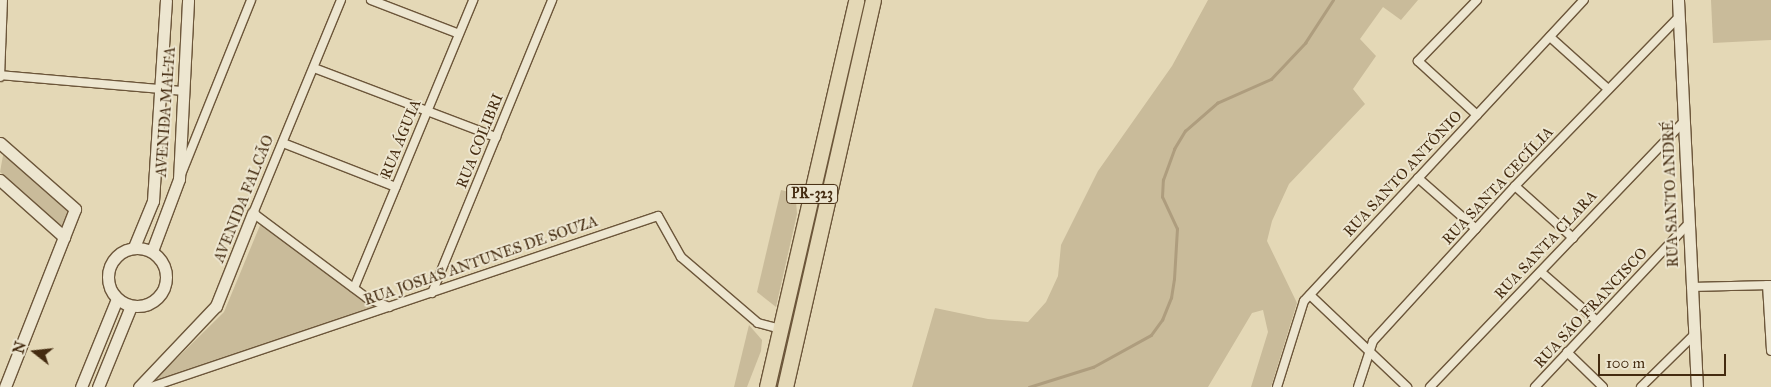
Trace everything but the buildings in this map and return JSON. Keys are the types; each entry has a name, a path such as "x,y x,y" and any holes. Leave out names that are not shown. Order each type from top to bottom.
{"highway":[{"path":"831,111 849,0"},
{"name":"PR-323","path":"767,387 856,0"},
{"name":"PR-323","path":"785,387 873,2"}],"street":[{"path":"3,0 0,75 183,91"},
{"name":"AVENIDA MALTA","path":"134,247 153,200 166,0"},
{"name":"AVENIDA MALTA","path":"152,251 179,179 188,0"},
{"path":"179,179 251,0"},
{"name":"AVENIDA FALCÃO","path":"139,387 216,306 341,0"},
{"path":"371,0 459,34"},
{"name":"RUA ÁGUIA","path":"354,288 473,0"},
{"name":"RUA COLIBRI","path":"432,293 552,0"},
{"path":"1477,0 1418,61 1477,114"},
{"name":"RUA SANTO ANTÔNIO","path":"1277,387 1304,301 1584,0"},
{"name":"RUA SANTO ANDRÉ","path":"1678,0 1687,225 1697,387"},
{"name":"RUA SANTA CECÍLIA","path":"1358,387 1373,341 1515,186 1679,17"},
{"path":"1550,37 1608,89"},
{"path":"314,68 496,138"},
{"name":"RUA SANTA CLARA","path":"1430,387 1683,122"},
{"path":"283,143 396,187"},
{"path":"0,144 75,208 5,387"},
{"path":"1418,178 1476,229"},
{"path":"0,180 64,238"},
{"path":"1515,186 1573,238"},
{"path":"253,213 354,288 389,307"},
{"name":"RUA JOSIAS ANTUNES DE SOUZA","path":"151,387 658,216 682,257 758,323 780,329"},
{"name":"RUA SÃO FRANCISCO","path":"1535,387 1687,225"},
{"path":"134,247 152,251 164,266 166,284 155,300 144,306 131,306 117,298 108,282 110,264 118,254 134,247"},
{"path":"1541,272 1597,321"},
{"path":"1691,287 1769,285 1771,351"},
{"path":"1310,295 1408,387"},
{"path":"81,387 117,298"},
{"path":"98,387 131,306"},
{"path":"1641,387 1694,335"},
{"path":"1568,352 1603,387"}],"shaded area":[{"path":"862,0 868,0 784,387 775,387"},
{"path":"1208,0 1418,0 1401,20 1383,7 1360,39 1376,56 1353,89 1365,104 1289,184 1272,221 1267,241 1297,303 1271,387 1251,387 1268,332 1263,310 1252,313 1208,387 912,387 935,308 988,319 1028,322 1046,302 1058,276 1061,245 1098,171 1172,66"},
{"path":"1711,0 1771,0 1771,40 1713,43"},
{"path":"4,150 71,209 63,229 0,172"},
{"path":"781,190 789,192 796,201 797,214 776,307 757,292"},
{"path":"261,223 367,302 379,307 152,383 224,312"},
{"path":"749,325 762,340 761,351 747,387 734,387"}],"waterway":[{"path":"1029,387 1093,367 1151,335 1162,320 1171,298 1174,279 1177,229 1162,197 1163,180 1174,149 1185,131 1217,103 1271,79 1305,43 1333,0"}]}
